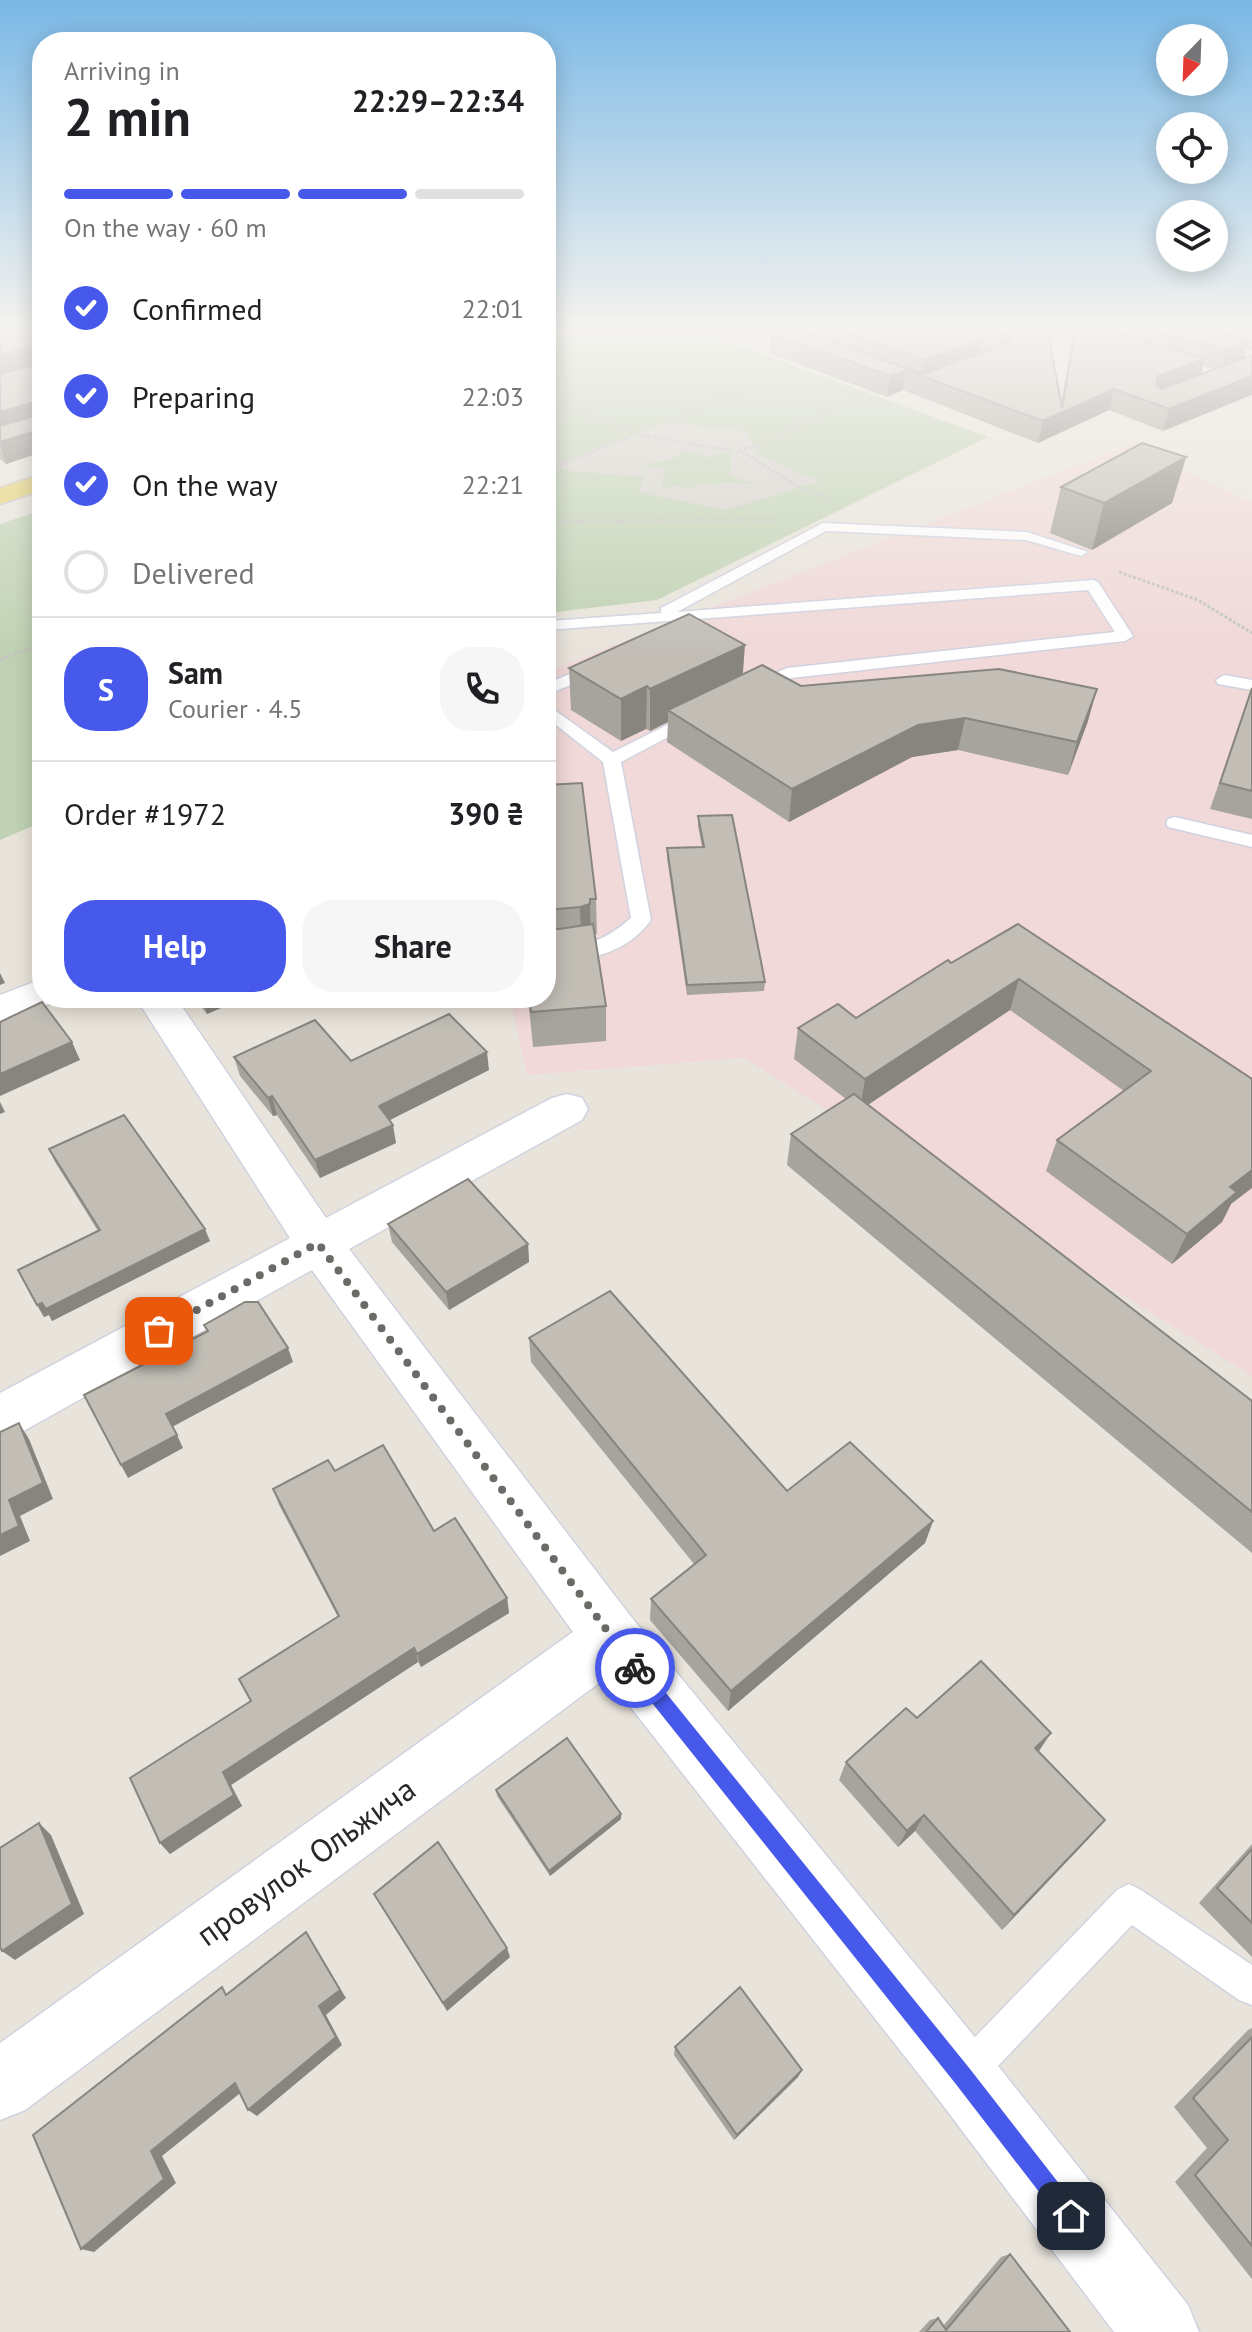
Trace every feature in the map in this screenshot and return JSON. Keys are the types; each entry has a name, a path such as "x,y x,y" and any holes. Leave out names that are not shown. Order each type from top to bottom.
{"main road":[{"path":"0,496 32,485"}],"street":[{"path":"0,1010 32,996"},
{"path":"163,1008 318,1243 612,1638 963,2076 1161,2332"},
{"path":"0,1418 567,1109"},
{"name":"провулок Ольжича","path":"0,2085 612,1638"}],"lane":[{"path":"658,616 823,527 1027,536 1081,552"},
{"path":"556,625 1093,585 1129,640 787,673 733,699"},
{"path":"658,616 659,638"},
{"path":"556,685 617,658"},
{"path":"1224,680 1252,685"},
{"path":"612,760 706,713"},
{"path":"556,717 612,760 641,920 624,935 591,954 556,954"},
{"path":"1175,823 1252,841"},
{"path":"963,2076 1129,1902 1252,1987"}],"path":[{"path":"556,467 634,435"},
{"path":"641,435 745,453 800,488"},
{"path":"734,451 755,447 780,435"},
{"path":"0,660 32,648"}],"shaded area":[{"path":"633,435 747,435 761,456 820,481 726,510 638,492 645,477 568,471 556,464","holes":["683,450 707,457 731,452 730,476 759,485 726,482 713,486 706,483 688,489 679,485 662,489 666,468 640,466 675,458"]},
{"path":"1134,443 1252,503 1252,1376 744,1058 527,1075 512,1008 556,1008 556,668"}],"green space":[{"path":"556,435 988,437 657,600 556,612"},
{"path":"32,513 32,826 0,840 0,524"}],"building":[{"path":"0,435 23,435 0,442"},
{"path":"1142,443 1186,457 1104,503 1061,487"},
{"path":"689,614 745,645 650,689 647,686 621,699 569,668"},
{"path":"762,665 801,686 999,669 1097,689 1077,742 965,718 918,725 792,789 668,710"},
{"path":"1252,688 1252,791 1220,783"},
{"path":"582,783 596,899 590,899 590,904 580,907 556,909 556,784"},
{"path":"732,815 765,982 687,985 667,848 704,847 698,816"},
{"path":"593,924 606,1006 531,1012 530,1008 556,1008 556,929"},
{"path":"1018,924 1252,1079 1252,1170 1230,1187 1237,1192 1187,1234 1057,1140 1151,1071 1019,979 865,1079 798,1028 838,1004 856,1018 948,960 951,963"},
{"path":"32,1007 46,1008 72,1042 0,1074 0,1022"},
{"path":"449,1014 487,1052 379,1106 393,1125 315,1160 272,1096 268,1098 234,1057 315,1020 351,1061"},
{"path":"854,1094 1252,1401 1252,1512 791,1134"},
{"path":"124,1115 205,1229 46,1309 42,1303 37,1305 18,1270 100,1230 49,1149"},
{"path":"468,1179 528,1244 446,1292 388,1224"},
{"path":"610,1291 787,1491 850,1442 933,1521 731,1691 651,1599 706,1555 529,1338"},
{"path":"245,1302 258,1302 288,1348 166,1414 177,1435 121,1465 84,1395 208,1331 204,1325"},
{"path":"19,1423 43,1483 9,1500 19,1526 0,1535 0,1432"},
{"path":"383,1445 434,1531 455,1518 507,1598 417,1654 414,1648 223,1772 234,1795 160,1843 130,1778 251,1701 239,1679 339,1616 273,1489 328,1460 335,1471"},
{"path":"981,1661 1051,1733 1035,1748 1105,1820 1014,1915 924,1815 907,1831 846,1762 906,1708 917,1718"},
{"path":"567,1738 621,1814 549,1871 496,1790"},
{"path":"39,1823 72,1904 2,1951 0,1848"},
{"path":"438,1842 507,1948 443,2003 374,1894"},
{"path":"1252,1849 1252,1923 1217,1888"},
{"path":"306,1932 340,1990 319,2006 336,2037 248,2110 235,2083 151,2151 164,2179 81,2249 33,2135 222,1987 226,1995"},
{"path":"740,1987 802,2070 737,2135 675,2047"},
{"path":"1252,2037 1252,2246 1195,2175 1228,2140 1193,2098"},
{"path":"1010,2254 1070,2332 926,2332 938,2318 946,2330"}],"way so far":[{"path":"159,1331 318,1243 635,1668"}],"route":[{"path":"635,1668 963,2076 1071,2216"}]}
